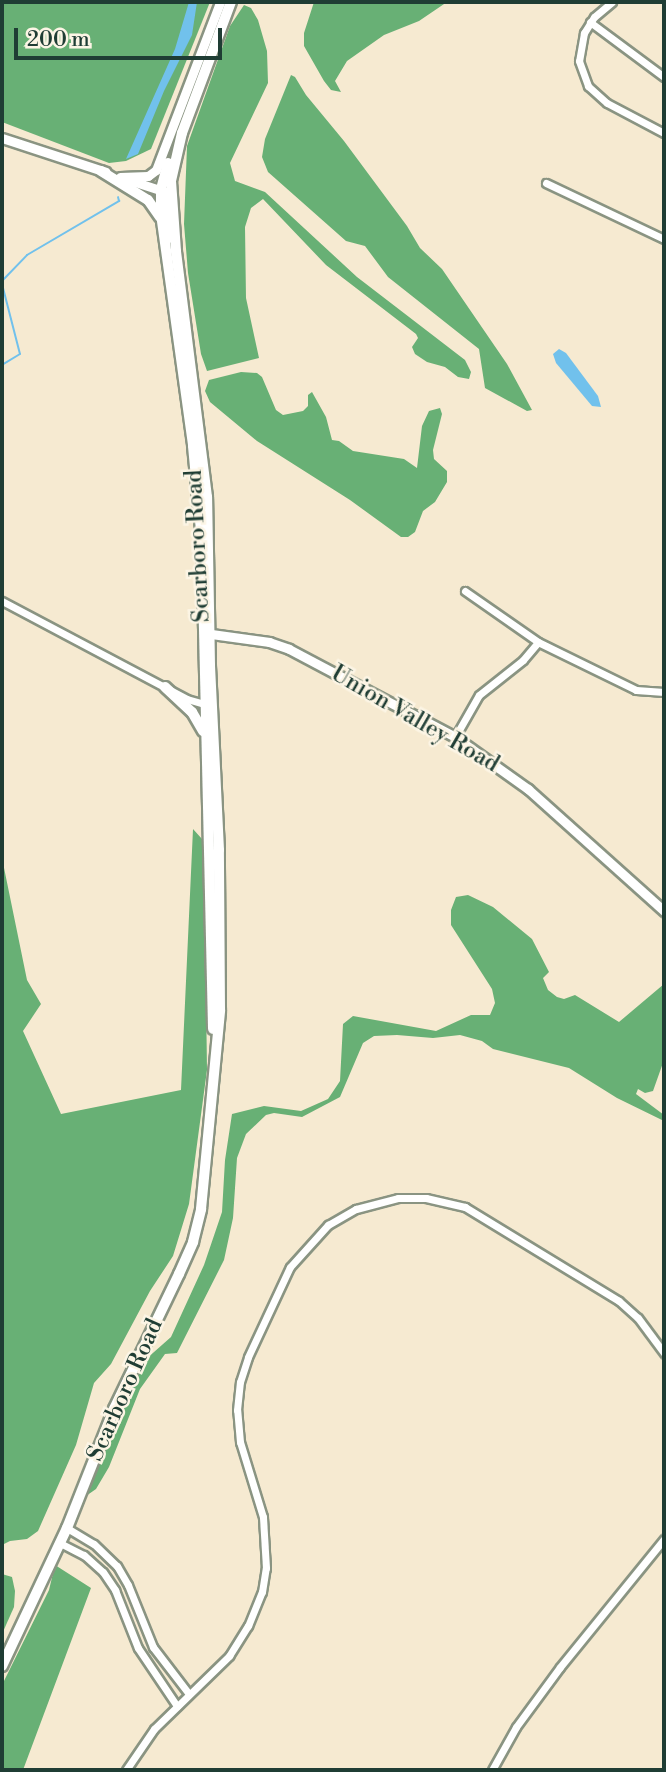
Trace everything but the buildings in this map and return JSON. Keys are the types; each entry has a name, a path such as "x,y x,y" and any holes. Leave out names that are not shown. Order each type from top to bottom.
{"main road":[{"name":"Scarboro Road","path":"2,1667 67,1528 114,1409 192,1241 201,1209 222,979 198,490 162,223 174,140 225,2"},
{"name":"Scarboro Road","path":"206,633 207,497 166,192 182,133 231,2"},
{"path":"102,171 148,200 162,223"},
{"path":"165,687 192,712 205,734"},
{"name":"Scarboro Road","path":"208,705 205,734 212,922 212,1103"}],"street":[{"path":"120,177 148,176 156,170 220,2"},
{"path":"612,2 590,22 584,33 579,61 588,86 607,103 664,133"},
{"path":"590,22 664,76"},
{"path":"2,138 166,192"},
{"path":"546,183 664,239"},
{"path":"465,591 538,642 636,690 664,692"},
{"path":"2,601 165,687 208,705"},
{"name":"Union Valley Road","path":"206,633 269,642 289,649 455,737 528,789 664,911"},
{"path":"455,737 479,695 523,660 538,642"},
{"path":"126,1770 154,1729 239,1642 262,1592 266,1568 265,1529 240,1442 237,1410 240,1382 290,1267 328,1224 364,1206 398,1198 426,1198 465,1207 619,1301 638,1318 664,1353"},
{"path":"67,1528 94,1544 117,1566 128,1584 153,1647 189,1694"},
{"path":"492,1770 516,1727 560,1667 664,1539"},
{"path":"60,1543 84,1555 103,1572 115,1590 138,1648 177,1706"}],"green space":[{"path":"2,2 210,2 151,149 126,161 109,163 2,122"},
{"path":"314,2 447,2 419,21 384,35 347,61 335,81 341,92 331,90 304,46 304,33"},
{"path":"244,5 251,8 258,20 267,51 268,83 230,163 235,181 265,192 357,277 465,360 471,372 469,379 458,377 445,367 427,362 415,354 412,347 418,338 416,334 326,265 263,199 251,208 245,227 246,298 259,358 207,371 201,354 188,273 184,224 187,146 230,26"},
{"path":"291,75 344,141 407,226 420,248 442,269 507,364 532,410 527,411 485,388 479,349 388,277 365,246 346,241 268,172 262,157 265,139"},
{"path":"241,372 257,373 262,377 276,410 283,415 303,411 308,406 308,395 312,392 326,417 332,440 339,441 353,451 404,459 417,468 422,426 429,411 440,408 442,414 433,450 434,459 447,471 447,482 435,502 423,511 415,532 408,537 401,537 350,500 257,441 210,402 205,391 209,380"},
{"path":"193,829 202,839 204,849 207,1070 189,1204 173,1256 150,1291 111,1364 94,1383 76,1445 38,1531 27,1539 2,1545 2,858 27,980 41,1004 23,1031 61,1114 181,1090"},
{"path":"468,895 493,907 532,939 549,972 543,978 548,990 557,997 564,999 575,995 619,1022 664,984 664,1060 653,1091 645,1093 638,1089 636,1094 664,1115 664,1121 617,1098 569,1068 493,1049 482,1041 460,1035 433,1038 374,1036 363,1043 340,1097 302,1117 274,1113 266,1115 246,1134 237,1158 233,1218 224,1260 177,1353 165,1354 140,1389 109,1467 96,1489 86,1496 90,1478 145,1360 171,1337 204,1265 222,1212 225,1160 232,1114 264,1106 301,1111 328,1099 340,1081 343,1024 353,1016 436,1031 471,1015 490,1015 495,1003 492,989 451,925 451,910 456,897"},
{"path":"55,1565 91,1588 23,1770 2,1770 2,1685 49,1590"},
{"path":"2,1574 12,1577 15,1591 14,1607 2,1634"}],"water":[{"path":"189,2 197,2 192,35 164,91 138,154 126,159 175,49"},
{"path":"559,349 566,353 598,396 601,407 592,406 556,363 553,354"}],"waterway":[{"path":"2,281 27,255 119,201 118,197"},
{"path":"2,284 20,354 2,365"}]}
